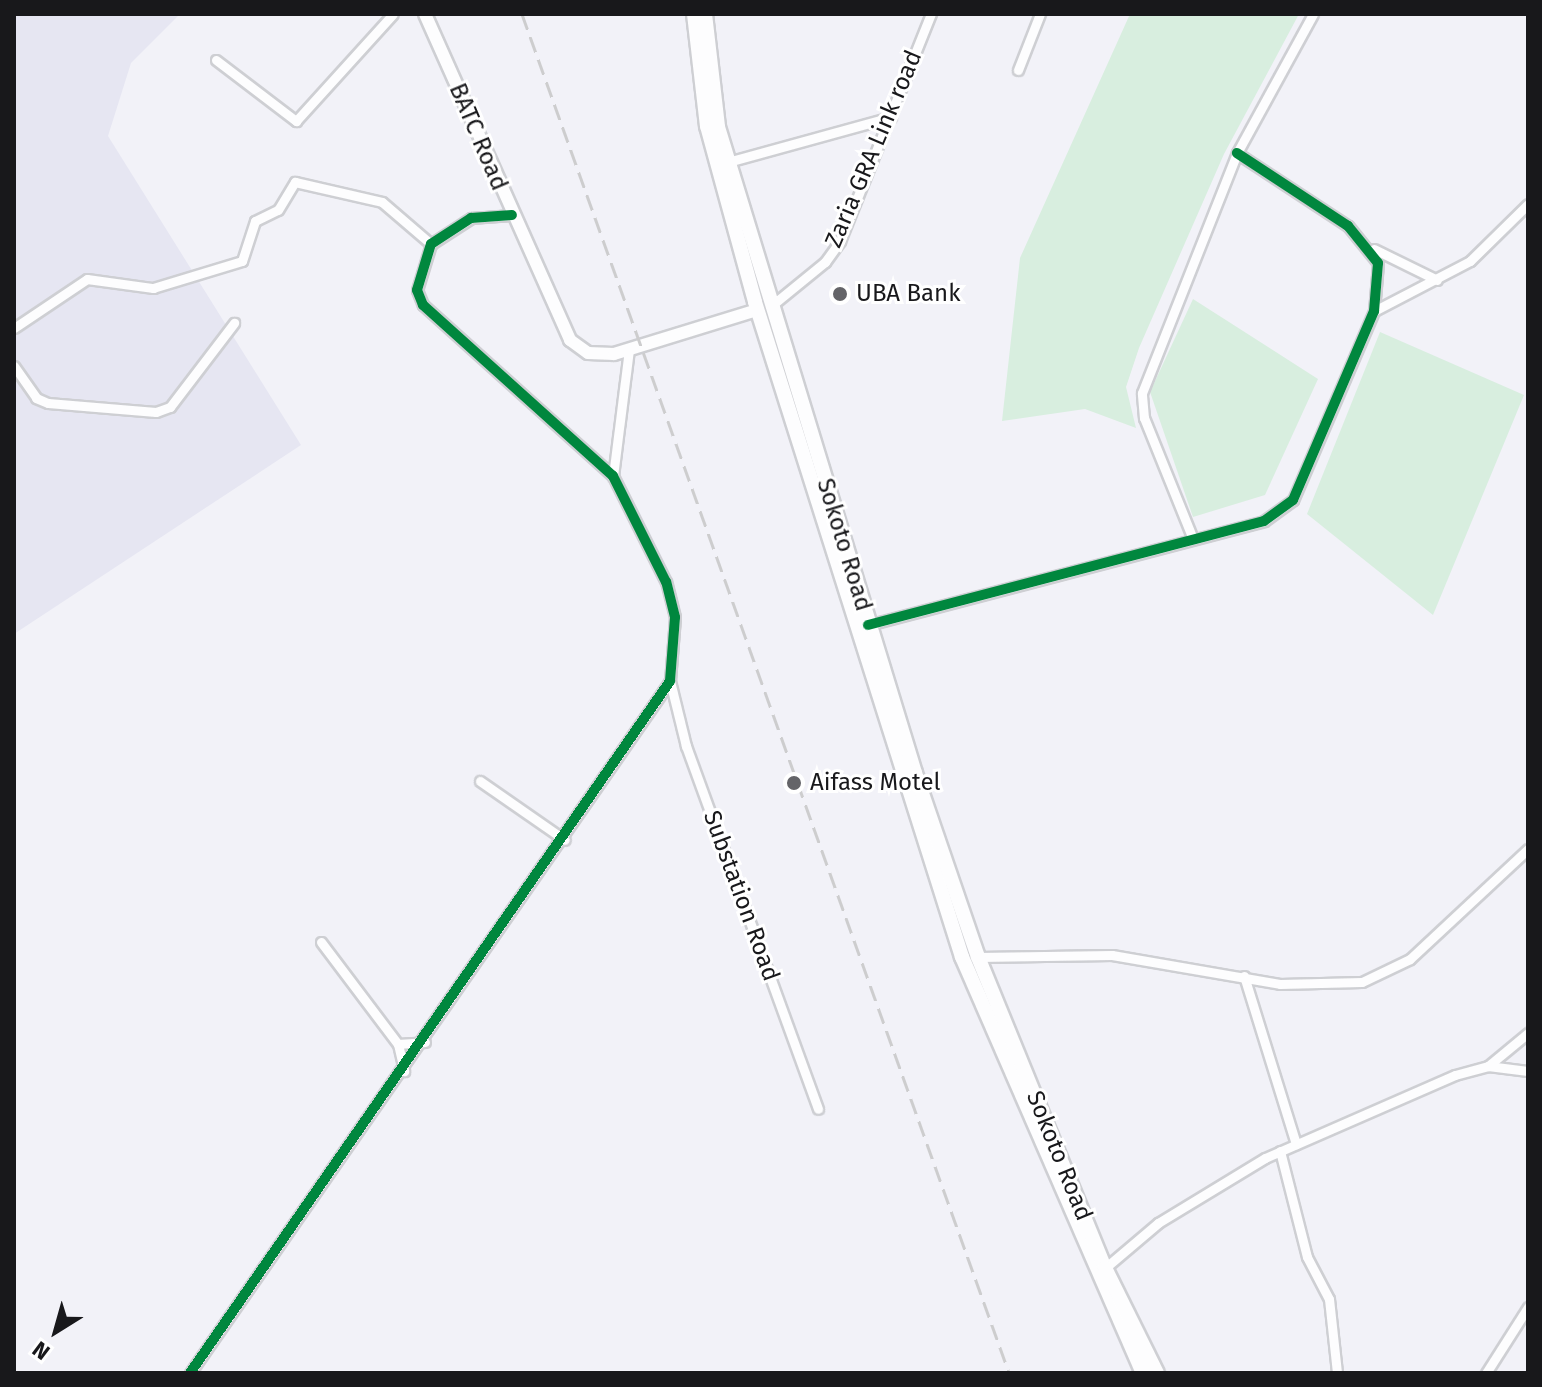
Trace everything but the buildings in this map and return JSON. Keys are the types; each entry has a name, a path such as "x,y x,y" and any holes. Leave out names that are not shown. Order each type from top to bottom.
{"main road":[{"name":"Sokoto Road","path":"694,14 707,126 962,957 1143,1373"},
{"name":"Sokoto Road","path":"705,14 728,162 764,309"},
{"name":"Sokoto Road","path":"813,466 978,957 1105,1268 1157,1373"}],"street":[{"path":"216,60 296,121 393,14"},
{"name":"BATC Road","path":"425,14 570,340 588,353 629,350 764,309"},
{"name":"Zaria GRA Link road","path":"764,309 825,262 840,241 931,14"},
{"path":"1018,70 1040,14"},
{"path":"1193,539 1144,418 1142,393 1237,153 1313,14"},
{"path":"728,162 891,117"},
{"path":"1237,153 1374,249 1437,280"},
{"path":"14,328 87,279 153,288 242,261 255,221 278,210 295,182 382,202 431,244"},
{"path":"1374,311 1470,261 1528,204"},
{"path":"190,1373 425,1042 565,840 670,681 675,617 666,582 613,476 423,305 417,290 431,244 471,218 512,215"},
{"path":"868,625 1264,521 1293,500 1374,311 1374,249"},
{"path":"14,366 36,398 48,403 156,412 170,407 234,323"},
{"path":"613,476 629,350"},
{"name":"Substation Road","path":"670,681 686,746 818,1109"},
{"path":"480,781 565,840"},
{"path":"978,957 1112,955 1332,987 1389,971 1528,849"},
{"path":"321,942 398,1044 404,1071"},
{"path":"1244,976 1296,1144"},
{"path":"1105,1268 1210,1188 1280,1151 1488,1066 1528,1033"},
{"path":"398,1044 425,1042"},
{"path":"1488,1066 1528,1071"},
{"path":"1280,1151 1307,1257 1329,1299 1337,1373"},
{"path":"1486,1373 1528,1307"}],"shaded area":[{"path":"14,14 180,14 131,63 108,136 301,445 14,634"}],"green space":[{"path":"1130,14 1299,14 1224,154 1139,348 1126,387 1136,428 1085,409 1002,421 1020,258"},
{"path":"1193,299 1318,379 1265,495 1193,517 1150,392"},
{"path":"1380,332 1524,395 1433,615 1307,514"}],"railway":[{"path":"522,14 1009,1373"}],"cycle path":[{"path":"868,625 1264,521 1293,500 1374,311 1378,263 1348,226 1237,153"},
{"path":"190,1373 670,681 675,617 666,582 613,476 423,305 417,290 431,244 471,218 512,215"}],"place":[{"name":"UBA Bank","path":"840,294"},
{"name":"Aifass Motel","path":"794,783"}]}
